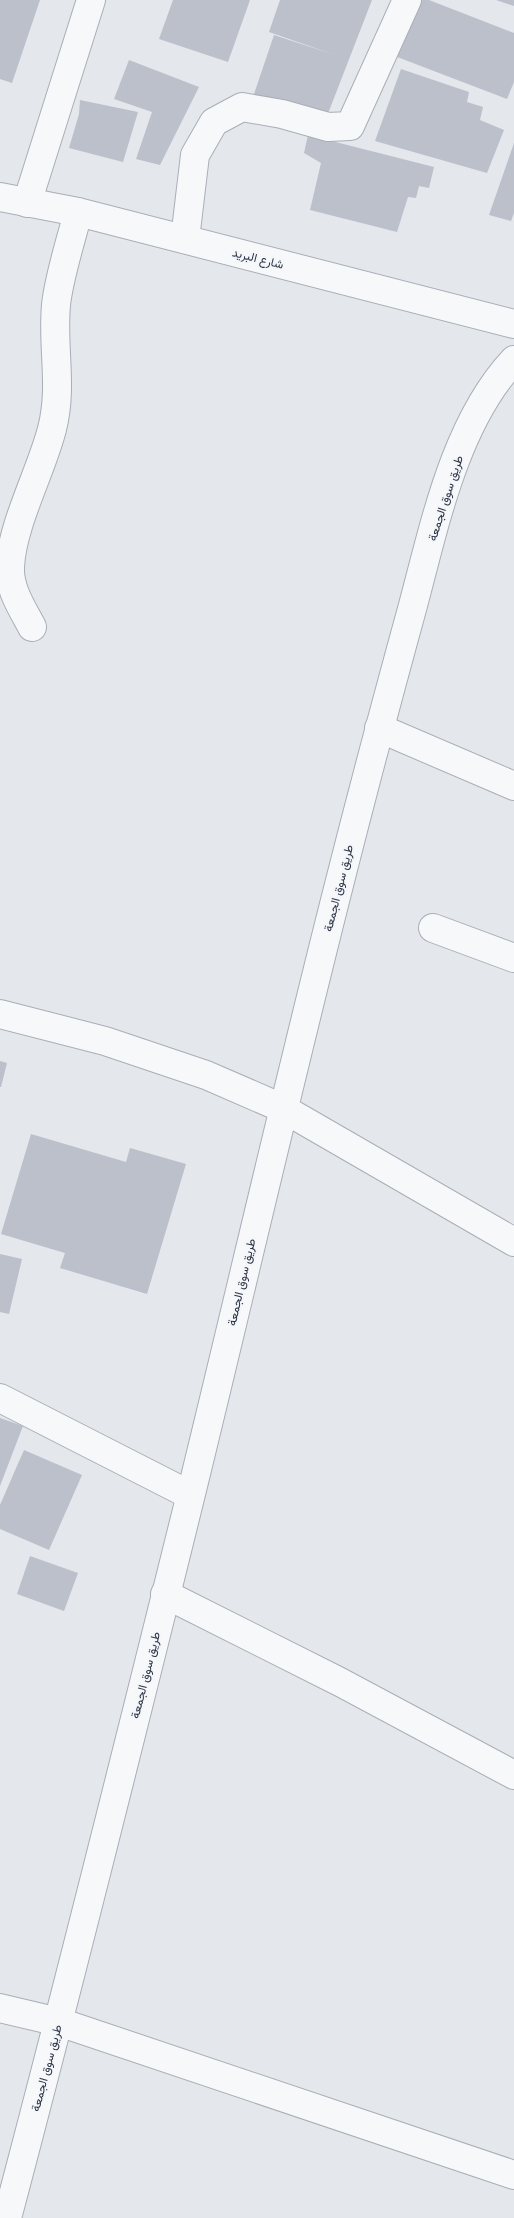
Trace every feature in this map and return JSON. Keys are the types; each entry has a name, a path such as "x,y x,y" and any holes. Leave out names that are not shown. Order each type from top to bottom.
{"street":[{"path":"27,203 91,0"},
{"path":"185,239 194,155 214,122 242,107 282,114 328,127 350,126 407,0"},
{"name":"شارع البريد","path":"0,197 78,212 514,324"},
{"path":"32,627 16,598 10,569 12,546 52,430 59,397 56,304 78,212"},
{"name":"طريق سوق الجمعة","path":"6,2218 58,2022 190,1495 282,1108 379,728 440,507 459,453 479,409 514,360"},
{"path":"379,728 514,786"},
{"path":"433,928 514,958"},
{"path":"0,1014 104,1041 206,1075 282,1108 514,1242"},
{"path":"0,1398 190,1495"},
{"path":"165,1594 340,1682 514,1775"},
{"path":"0,2008 58,2022 514,2175"}],"building":[{"path":"0,0 40,0 12,83 0,79"},
{"path":"173,0 250,0 228,62 159,39"},
{"path":"280,0 372,0 329,111 324,114 316,116 254,94 274,35 335,55 269,32"},
{"path":"414,0 429,0 514,33 514,82 507,99 392,55"},
{"path":"496,0 514,0 514,6"},
{"path":"129,60 199,87 160,165 136,159 152,112 114,99"},
{"path":"401,69 469,92 467,102 483,107 480,120 504,130 487,173 375,141"},
{"path":"80,100 138,112 123,162 69,148 79,114"},
{"path":"308,135 434,167 429,188 419,186 416,198 408,197 397,232 310,210 321,163 304,153"},
{"path":"514,143 514,213 511,221 489,215"},
{"path":"0,1061 7,1063 1,1087 0,1087"},
{"path":"31,1134 126,1162 130,1148 186,1164 147,1294 60,1268 65,1253 1,1234"},
{"path":"0,1254 22,1259 9,1314 0,1312"},
{"path":"0,1418 23,1426 0,1486"},
{"path":"24,1450 82,1475 49,1550 0,1529 0,1505"},
{"path":"30,1556 78,1573 64,1611 17,1594"}]}
